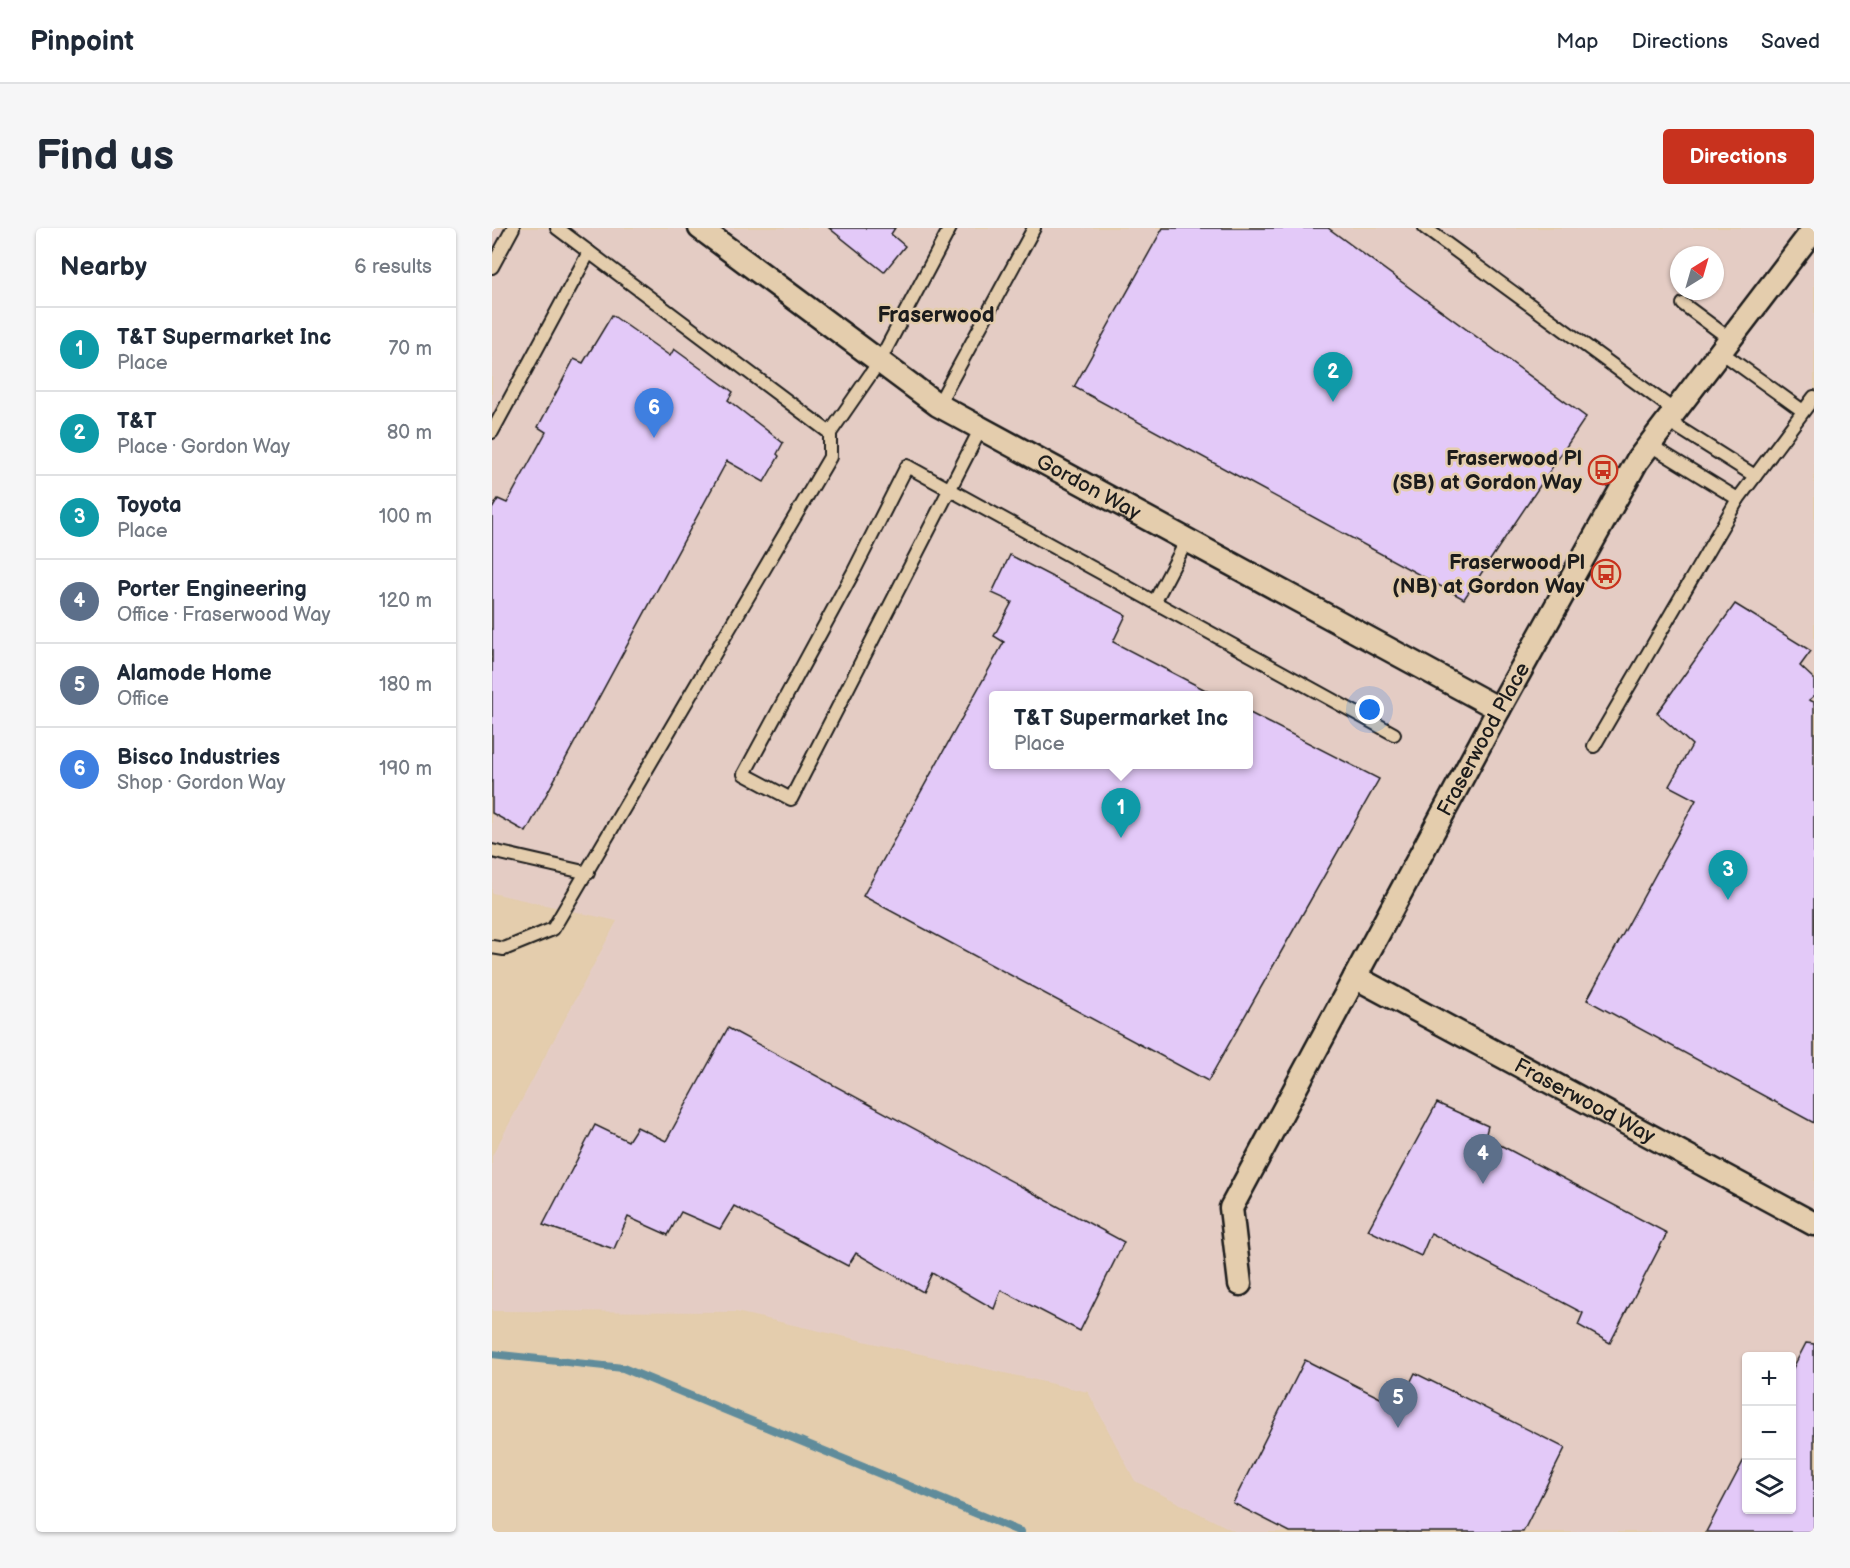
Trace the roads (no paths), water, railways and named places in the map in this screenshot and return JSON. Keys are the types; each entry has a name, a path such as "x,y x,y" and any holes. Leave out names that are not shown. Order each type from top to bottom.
{"street":[{"name":"Gordon Way","path":"701,228 938,405 1499,709"},
{"name":"Fraserwood Place","path":"1240,1284 1231,1208 1499,709 1637,461 1814,229"},
{"name":"Fraserwood Way","path":"1355,977 1814,1224"}],"lane":[{"path":"492,267 513,228"},
{"path":"557,228 830,434"},
{"path":"492,947 504,949 553,929 588,873 830,457 830,434 879,362 950,228"},
{"path":"938,405 1034,228"},
{"path":"1425,228 1672,416 1755,476"},
{"path":"492,432 589,252"},
{"path":"1683,304 1726,345 1803,411"},
{"path":"1594,746 1738,499 1814,397"},
{"path":"981,428 951,490 791,799 744,774 854,572 907,466 951,490 1155,601 1394,734"},
{"path":"1650,445 1738,499"},
{"path":"1155,601 1187,540"},
{"path":"492,851 588,873"}],"waterway":[{"path":"492,1354 623,1368 1021,1532"}],"place":[{"name":"T&T","path":"1333,402"},
{"name":"Bisco Industries","path":"654,438"},
{"name":"Fraserwood Pl (SB) at Gordon Way","path":"1603,470"},
{"name":"Fraserwood Pl (NB) at Gordon Way","path":"1606,574"},
{"name":"T&T Supermarket Inc","path":"1121,838"},
{"name":"Toyota","path":"1728,900"},
{"name":"Porter Engineering","path":"1483,1184"},
{"name":"Alamode Home","path":"1398,1428"}],"district":[{"name":"Fraserwood","path":"936,314"}]}
